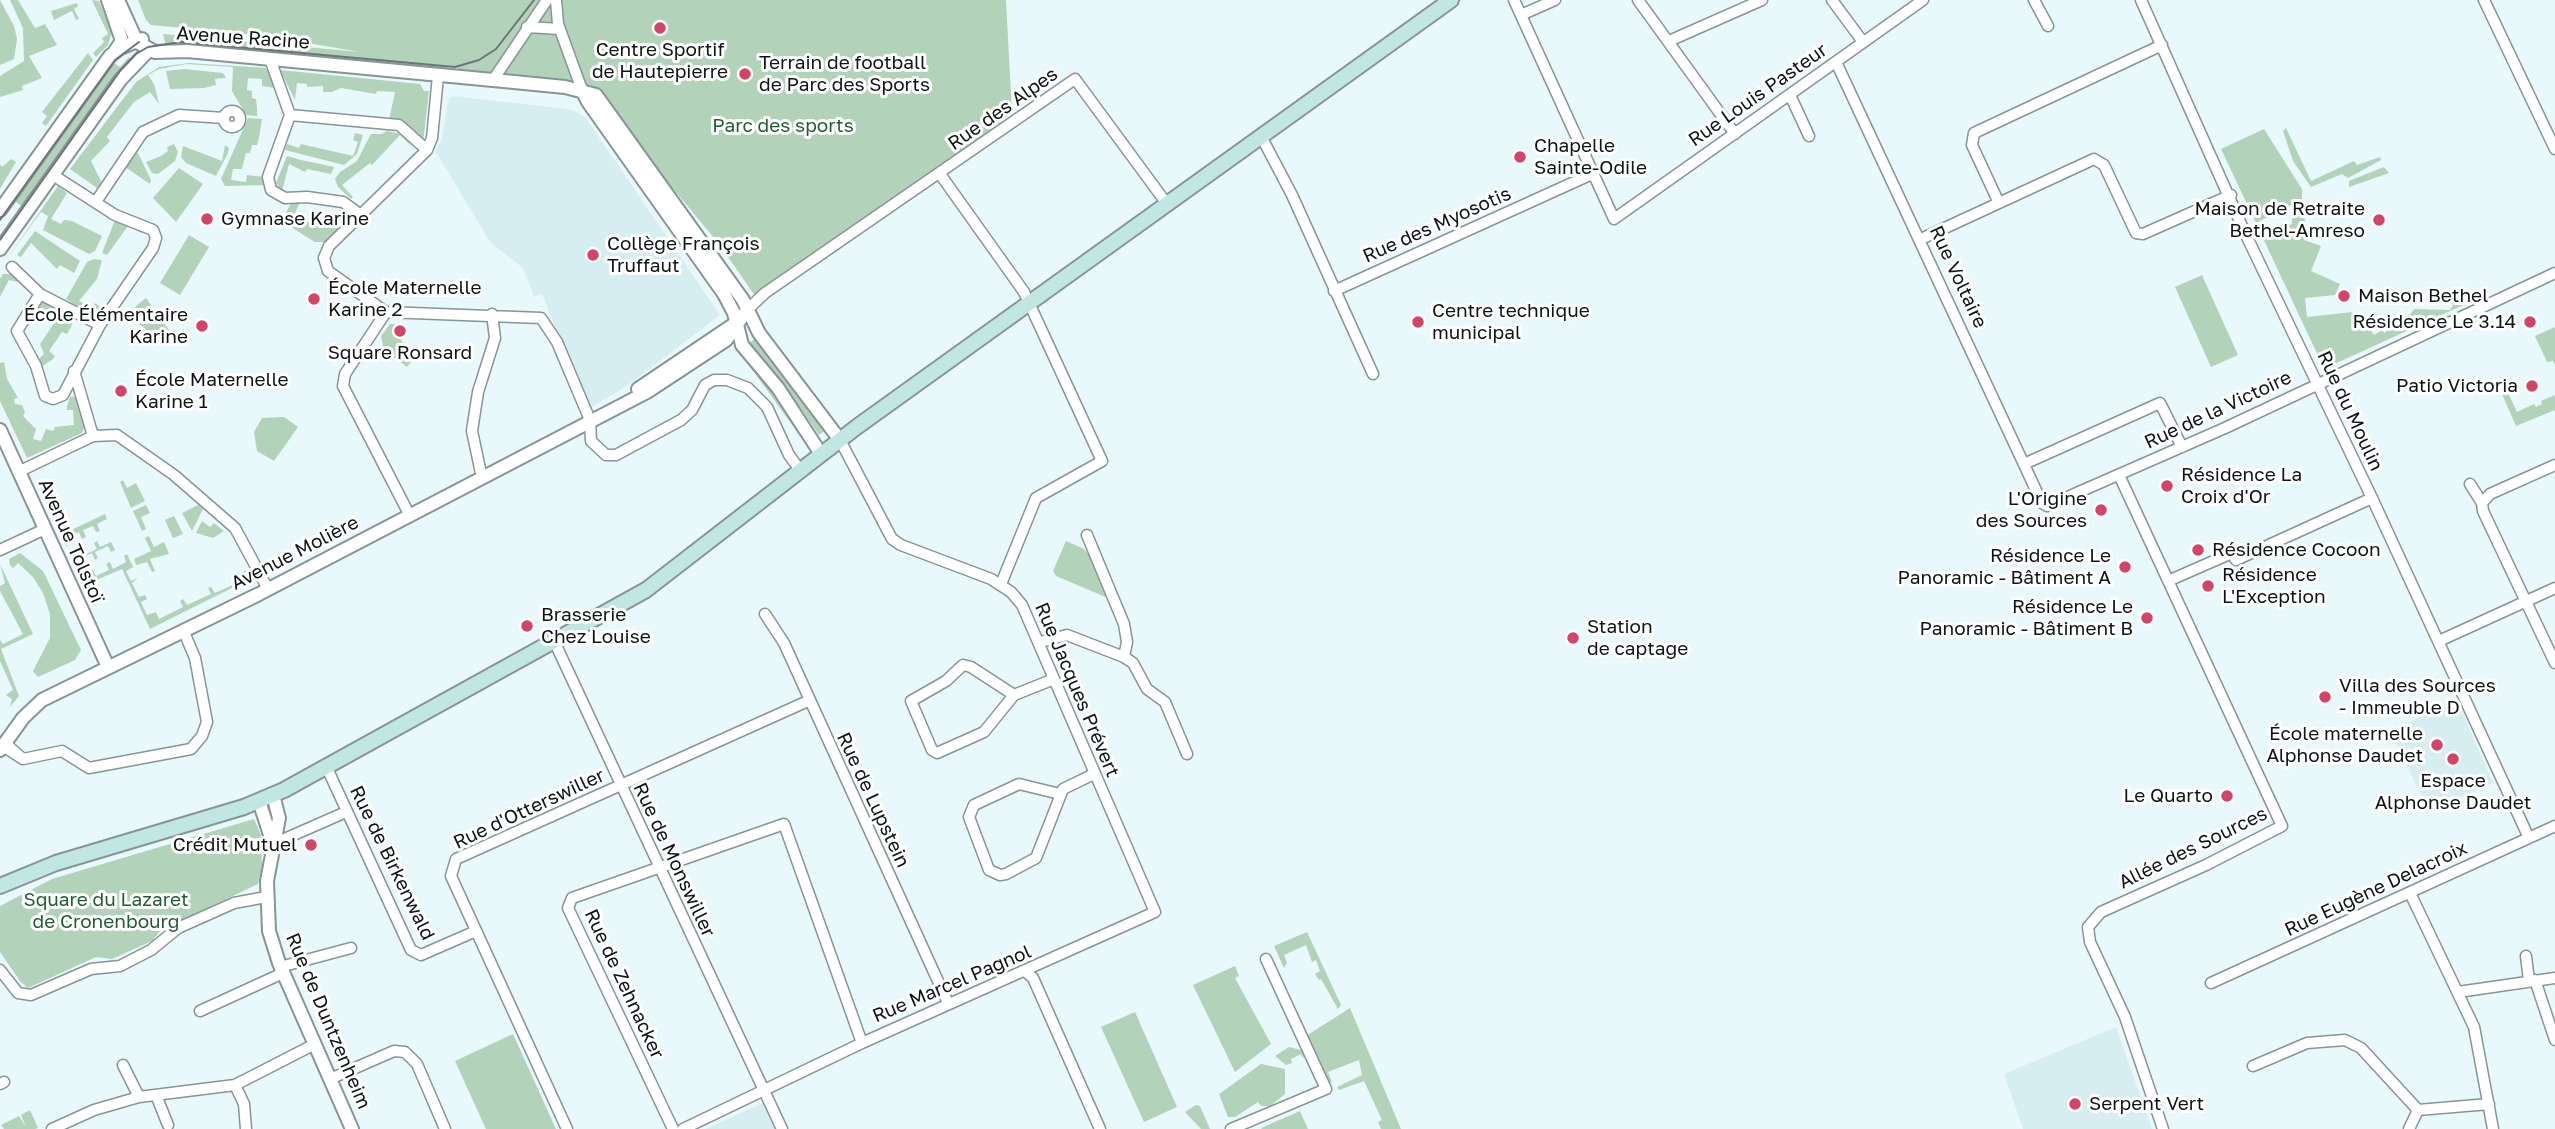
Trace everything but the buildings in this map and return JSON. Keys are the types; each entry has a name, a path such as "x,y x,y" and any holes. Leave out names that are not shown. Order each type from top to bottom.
{"main road":[{"path":"0,886 56,863 273,795 555,643 646,590 821,454 1028,302 1262,138 1451,0"}],"street":[{"path":"108,0 122,41 115,51"},
{"path":"118,0 142,43"},
{"path":"124,0 142,43"},
{"path":"493,80 547,0"},
{"path":"556,0 560,29 582,90 724,294 732,307 743,345 778,388 821,454"},
{"path":"1514,0 1592,174"},
{"path":"1521,15 1555,0"},
{"path":"1638,0 1735,134"},
{"path":"1669,41 1762,0"},
{"path":"1832,0 1863,42"},
{"name":"Rue Louis Pasteur","path":"1592,174 1614,219 1923,0"},
{"path":"2034,0 2048,26"},
{"name":"Rue du Moulin","path":"2141,0 2231,195 2246,235 2372,498 2529,838"},
{"path":"2484,0 2555,149"},
{"path":"527,27 560,29"},
{"name":"Avenue Racine","path":"0,249 125,73 142,43"},
{"name":"Avenue Racine","path":"0,210 115,51 142,43 187,51 582,90"},
{"path":"1998,201 1972,145 1974,133 2162,45"},
{"path":"270,59 290,115 268,177 271,190 285,198 306,197 343,202 361,215"},
{"name":"Rue Voltaire","path":"1836,62 1921,239 2042,503 2047,506"},
{"path":"438,76 432,138 426,150 329,246 324,264 334,277 386,312 538,316 545,322 590,420 588,428 595,448 606,455 616,455 681,420 692,410 705,386 714,380 727,380 748,388 768,407 789,455 800,470"},
{"name":"Rue des Alpes","path":"1001,584 1035,498 1102,461 1028,302 940,174 1075,79 1167,204"},
{"path":"582,90 596,95 606,106 747,310 759,333 840,440"},
{"path":"1790,95 1810,136"},
{"path":"97,200 133,142 143,132 180,115 224,118"},
{"path":"290,115 398,125 426,150"},
{"path":"1262,138 1292,195 1373,374"},
{"path":"1921,239 1998,201 2094,159 2104,165 2136,233 2143,234 2231,195"},
{"path":"747,310 765,293 940,174"},
{"name":"Rue des Myosotis","path":"1334,291 1592,174"},
{"path":"40,294 17,331 36,366 41,390 53,398 63,395 100,325 147,258 156,238 149,228 115,215 97,200 53,175"},
{"path":"12,267 40,294 100,325"},
{"name":"Rue de la Victoire","path":"2047,506 2182,447 2555,273"},
{"name":"Avenue Molière","path":"3,746 32,707 410,516 670,379 733,333 736,323 747,310"},
{"path":"386,312 345,374 344,386 410,516"},
{"path":"482,478 472,431 478,393 495,338 492,314"},
{"path":"74,371 93,436"},
{"path":"2024,464 2160,403 2182,447"},
{"name":"Avenue Tolstoï","path":"0,430 108,667"},
{"path":"18,472 93,436 117,435 235,527 268,589"},
{"name":"Rue Jacques Prévert","path":"840,440 892,539 1001,584 1022,605 1155,912"},
{"path":"2482,503 2490,494 2555,465"},
{"name":"Allée des Sources","path":"2119,475 2282,826 2206,865 2101,912 2088,928 2090,942 2125,1017 2163,1129"},
{"path":"2470,484 2482,503 2483,511 2555,663"},
{"path":"2168,581 2234,557 2372,498"},
{"path":"0,550 45,529"},
{"path":"1087,535 1124,624 1127,642 1124,657"},
{"path":"2439,641 2555,588"},
{"name":"Rue de Lupstein","path":"765,614 784,643 808,701 948,1003"},
{"path":"3,746 23,759 62,751 89,768 191,749 202,737 207,722 195,658 184,632"},
{"path":"1040,642 1067,635 1133,663 1147,689 1165,702 1187,754"},
{"name":"Rue de Monswiller","path":"555,643 782,1129"},
{"path":"1014,695 971,667 963,665 941,684 911,701 932,750 937,753 984,732 1014,695 1054,679"},
{"name":"Rue d'Otterswiller","path":"567,1129 451,876 456,859 808,701"},
{"name":"Rue de Birkenwald","path":"327,768 413,953 428,952 476,930"},
{"path":"1060,794 1019,784 974,804 969,817 989,870 1000,875 1006,874 1037,858 1060,794 1068,786 1094,774"},
{"name":"Rue de Duntzenheim","path":"273,795 279,818 266,897 269,931 282,970 352,1129"},
{"name":"Rue de Duntzenheim","path":"258,801 273,844"},
{"path":"273,844 346,812"},
{"name":"Rue de Zehnacker","path":"673,1129 568,908 572,898 778,825 786,826 862,1043"},
{"name":"Rue Eugène Delacroix","path":"2211,983 2555,825"},
{"path":"2410,893 2474,1027 2493,1129"},
{"path":"0,970 18,993 31,995 91,969 120,965 151,950 178,928 234,903 266,897"},
{"name":"Rue Marcel Pagnol","path":"683,1129 948,1003 1026,972 1155,912"},
{"path":"200,1012 282,970 351,948"},
{"path":"2526,956 2532,980 2555,1040"},
{"path":"1230,1129 1325,1089 1266,959"},
{"path":"1026,972 1033,978 1100,1129"},
{"path":"2458,992 2555,978"},
{"path":"2253,1066 2307,1043 2339,1040 2352,1042 2361,1048 2418,1110"},
{"path":"52,1129 70,1125 139,1097 235,1085 315,1044"},
{"path":"330,1079 394,1051 405,1052 417,1064 446,1129"},
{"path":"123,1065 139,1097"},
{"path":"235,1085 246,1111 246,1129"},
{"path":"156,1096 168,1125"},
{"path":"2418,1110 2489,1104"},
{"path":"2409,1129 2418,1110"}],"shaded area":[{"name":"Collège François Truffaut","path":"453,96 559,108 575,111 586,118 720,315 627,386 588,409 542,294 534,296 523,268 490,242 435,150 441,142 449,98"},
{"name":"École maternelle Alphonse Daudet","path":"2457,700 2493,783 2429,812 2390,731"},
{"path":"2116,1027 2152,1129 2023,1129 2004,1074"},
{"path":"771,1099 785,1129 706,1129"}],"green space":[{"path":"0,0 14,26 17,39 14,59 0,65"},
{"path":"10,0 18,0 35,28 45,24 57,45 29,56 42,78 22,86 23,90 0,97 0,76 24,61 23,28"},
{"path":"92,0 99,1 112,32 108,45 96,57 93,53 104,42 102,38 108,34"},
{"name":"Parc des sports","path":"138,0 1006,0 1012,113 938,170 755,296 719,244 587,85 481,71 458,71 458,68 448,66 447,71 183,44 166,46 163,34 360,52 266,36 151,25 146,20"},
{"path":"77,3 78,6 74,9 79,19 76,20 72,11 54,20 51,11"},
{"path":"88,53 93,60 46,126 42,123 47,116 42,112"},
{"path":"129,57 133,62 25,209 12,199 111,61 120,67"},
{"path":"189,63 266,68 275,88 262,86 262,79 248,78 247,90 252,91 252,98 256,99 257,116 246,115 232,91 233,67 186,64 159,69 148,75 154,84 159,104 150,92 134,102 107,137 110,141 91,161 102,183 97,188 70,169 136,82 159,67"},
{"path":"184,69 223,73 226,78 215,79 216,85 204,88 170,89 166,71"},
{"path":"280,70 420,84 424,91 429,91 423,143 389,120 395,92 377,91 376,94 341,88 323,92 323,86 307,87 307,84 297,83 295,100"},
{"path":"248,118 262,119 257,145 252,145 250,153 246,153 242,169 233,169 231,180 246,182 247,175 265,177 265,185 225,186 221,179"},
{"path":"2286,128 2311,181 2354,161 2357,165 2380,157 2381,160 2348,178 2342,174 2311,187 2293,161 2283,131"},
{"path":"2264,129 2302,189 2302,199 2256,223 2221,149"},
{"path":"387,131 401,134 417,152 400,135 372,165 370,163 342,185 353,197 351,199 338,187 335,179 340,172 357,161 371,134"},
{"path":"355,133 363,135 357,154 344,165 285,150 287,144 299,148 301,144 353,156 358,142 353,140"},
{"path":"174,144 178,152 175,161 158,174 152,173 146,162 161,156 168,151 167,147"},
{"path":"225,145 229,148 228,153 216,176 186,163 181,157 183,146 222,161"},
{"path":"134,152 138,153 151,180 150,184 125,167"},
{"path":"287,156 334,167 331,174 307,169 305,172 289,164 282,191 276,183"},
{"path":"11,159 16,162 0,189 0,164 2,167"},
{"path":"2384,167 2389,173 2349,187 2349,181"},
{"path":"179,168 203,184 176,222 153,198"},
{"path":"58,186 67,193 51,219 61,224 64,220 72,221 102,236 95,251 89,254 43,230 48,216 41,212 6,260"},
{"path":"292,202 300,202 294,215 315,225 319,219 336,227 343,215 349,219 325,242 315,242 281,221"},
{"path":"2303,214 2308,230 2304,240 2321,246 2311,271 2340,284 2335,295 2305,298 2307,317 2352,312 2360,316 2374,335 2382,330 2385,333 2398,316 2407,319 2414,309 2450,310 2455,302 2470,302 2328,367 2321,362 2262,236 2292,224 2292,219"},
{"path":"115,220 145,231 142,233 128,226 107,255 102,253"},
{"path":"35,231 80,261 74,273 60,265 57,269 31,243 21,257 17,255"},
{"path":"189,235 209,247 180,295 160,283"},
{"path":"102,260 97,279 79,301 92,308 95,303 106,311 93,317 66,299 87,262"},
{"path":"3,274 15,274 27,284 9,280 0,297 0,279"},
{"path":"2202,275 2238,355 2211,367 2175,287"},
{"path":"146,298 169,330 160,341 132,318 136,306"},
{"path":"42,300 57,308 51,321 34,310"},
{"path":"63,310 75,317 67,334 62,332 49,351 55,356 53,359 41,367 39,359 44,354 40,344"},
{"path":"390,324 395,324 402,342 418,353 407,367 384,350 381,336"},
{"path":"2555,327 2555,365 2553,361 2547,362 2535,336"},
{"path":"756,338 826,430 819,435 783,383 774,379 749,343"},
{"path":"741,349 803,436 805,443 739,351"},
{"path":"4,362 7,379 18,398 14,399 15,404 22,405 25,412 23,416 36,429 33,439 41,441 46,429 53,431 55,427 74,425 73,410 67,410 67,406 70,397 78,396 86,424 82,433 27,458 0,401 0,363"},
{"path":"2503,382 2517,412 2534,404 2536,407 2542,404 2541,401 2555,395 2555,410 2516,426 2498,385"},
{"path":"284,417 298,427 274,461 257,451 254,432 262,418"},
{"path":"123,480 127,488 136,483 145,501 131,508 120,482"},
{"path":"146,505 150,513 141,517 146,529 142,531 133,511"},
{"path":"198,505 203,509 192,531 182,513"},
{"path":"105,514 107,519 97,524 100,531 96,532 93,526 83,530 86,537 82,539 79,532 73,535 75,542 66,546 59,531 60,526 64,525 67,532"},
{"path":"174,516 183,534 173,538 165,520"},
{"path":"202,521 210,527 214,523 224,531 213,538 196,533"},
{"path":"149,536 154,547 164,542 169,554 150,559 155,571 152,572 147,562 136,565 134,559 151,551 145,538"},
{"path":"97,541 100,547 111,542 115,550 111,552 108,546 95,552 98,558 95,560 92,553 85,556 88,572 93,570 96,576 109,570 106,564 110,562 113,569 126,562 124,556 127,554 133,567 126,571 131,581 138,578 132,583 139,597 145,595 147,599 141,602 147,615 156,612 159,619 183,607 180,601 183,599 187,605 211,594 208,588 211,587 215,593 239,582 236,575 251,568 254,577 150,629 122,569 87,584 96,605 93,606 71,556 81,549 84,555 97,549 94,543"},
{"path":"1066,541 1084,549 1090,556 1108,598 1056,576 1053,571"},
{"path":"20,553 43,571 81,650 75,660 38,677 33,671 50,638 50,614 43,593 33,577 18,563 13,568 10,565 9,559"},
{"path":"0,564 33,634 1,649 19,696 10,707 12,699 6,695 13,690 0,661 0,640 3,644 23,634 0,591 0,586 5,583"},
{"name":"Square du Lazaret de Cronenbourg","path":"254,819 261,835 262,866 258,884 161,930 152,941 112,959 96,957 28,988 0,952 0,906 52,879"},
{"path":"1307,932 1341,1005 1338,1009 1321,979 1315,974 1320,971 1316,960 1312,962 1306,945 1284,955 1287,963 1284,968 1274,946"},
{"path":"1235,966 1239,976 1235,978 1271,1044 1235,1072 1193,985"},
{"path":"1350,1008 1401,1129 1381,1129 1378,1122 1382,1120 1364,1081 1339,1090 1337,1087 1362,1075 1359,1060 1328,1072 1332,1082 1328,1083 1306,1036"},
{"path":"1135,1012 1177,1107 1144,1122 1101,1027"},
{"path":"513,1034 556,1129 486,1129 455,1061"},
{"path":"1289,1047 1301,1050 1305,1055 1303,1058 1301,1054 1291,1059 1292,1063 1286,1065 1275,1056"},
{"path":"1261,1064 1285,1069 1285,1094 1270,1106 1261,1106 1258,1102 1235,1117 1228,1117 1219,1094"},
{"path":"1196,1105 1200,1106 1210,1129 1201,1129 1185,1112"},
{"path":"30,1110 38,1128 4,1129 1,1125 19,1116 26,1127 21,1115"},
{"path":"1300,1111 1308,1129 1261,1128"}],"tram line":[{"path":"0,240 120,71 136,54 148,47 181,42 455,67 479,60 496,49 534,0"},
{"path":"0,220 115,60 139,42"}],"place":[{"name":"Centre Sportif de Hautepierre","path":"660,28"},
{"name":"Terrain de football de Parc des Sports","path":"745,74"},
{"name":"Chapelle Sainte-Odile","path":"1520,157"},
{"name":"Gymnase Karine","path":"207,219"},
{"name":"Maison de Retraite Bethel-Amreso","path":"2379,220"},
{"name":"Collège François Truffaut","path":"593,255"},
{"name":"Maison Bethel","path":"2344,296"},
{"name":"École Maternelle Karine 2","path":"314,299"},
{"name":"Centre technique municipal","path":"1418,322"},
{"name":"Résidence Le 3.14","path":"2530,322"},
{"name":"École Élémentaire Karine","path":"202,326"},
{"name":"Square Ronsard","path":"400,331"},
{"name":"Patio Victoria","path":"2532,386"},
{"name":"École Maternelle Karine 1","path":"121,391"},
{"name":"Résidence La Croix d'Or","path":"2167,486"},
{"name":"L'Origine des Sources","path":"2101,510"},
{"name":"Résidence Cocoon","path":"2198,550"},
{"name":"Résidence Le Panoramic - Bâtiment A","path":"2125,567"},
{"name":"Résidence L'Exception","path":"2208,586"},
{"name":"Résidence Le Panoramic - Bâtiment B","path":"2147,618"},
{"name":"Brasserie Chez Louise","path":"527,626"},
{"name":"Station de captage","path":"1573,638"},
{"name":"Villa des Sources - Immeuble D","path":"2325,697"},
{"name":"École maternelle Alphonse Daudet","path":"2437,745"},
{"name":"Espace Alphonse Daudet","path":"2453,759"},
{"name":"Le Quarto","path":"2227,796"},
{"name":"Crédit Mutuel","path":"311,845"},
{"name":"Serpent Vert","path":"2075,1104"}]}
